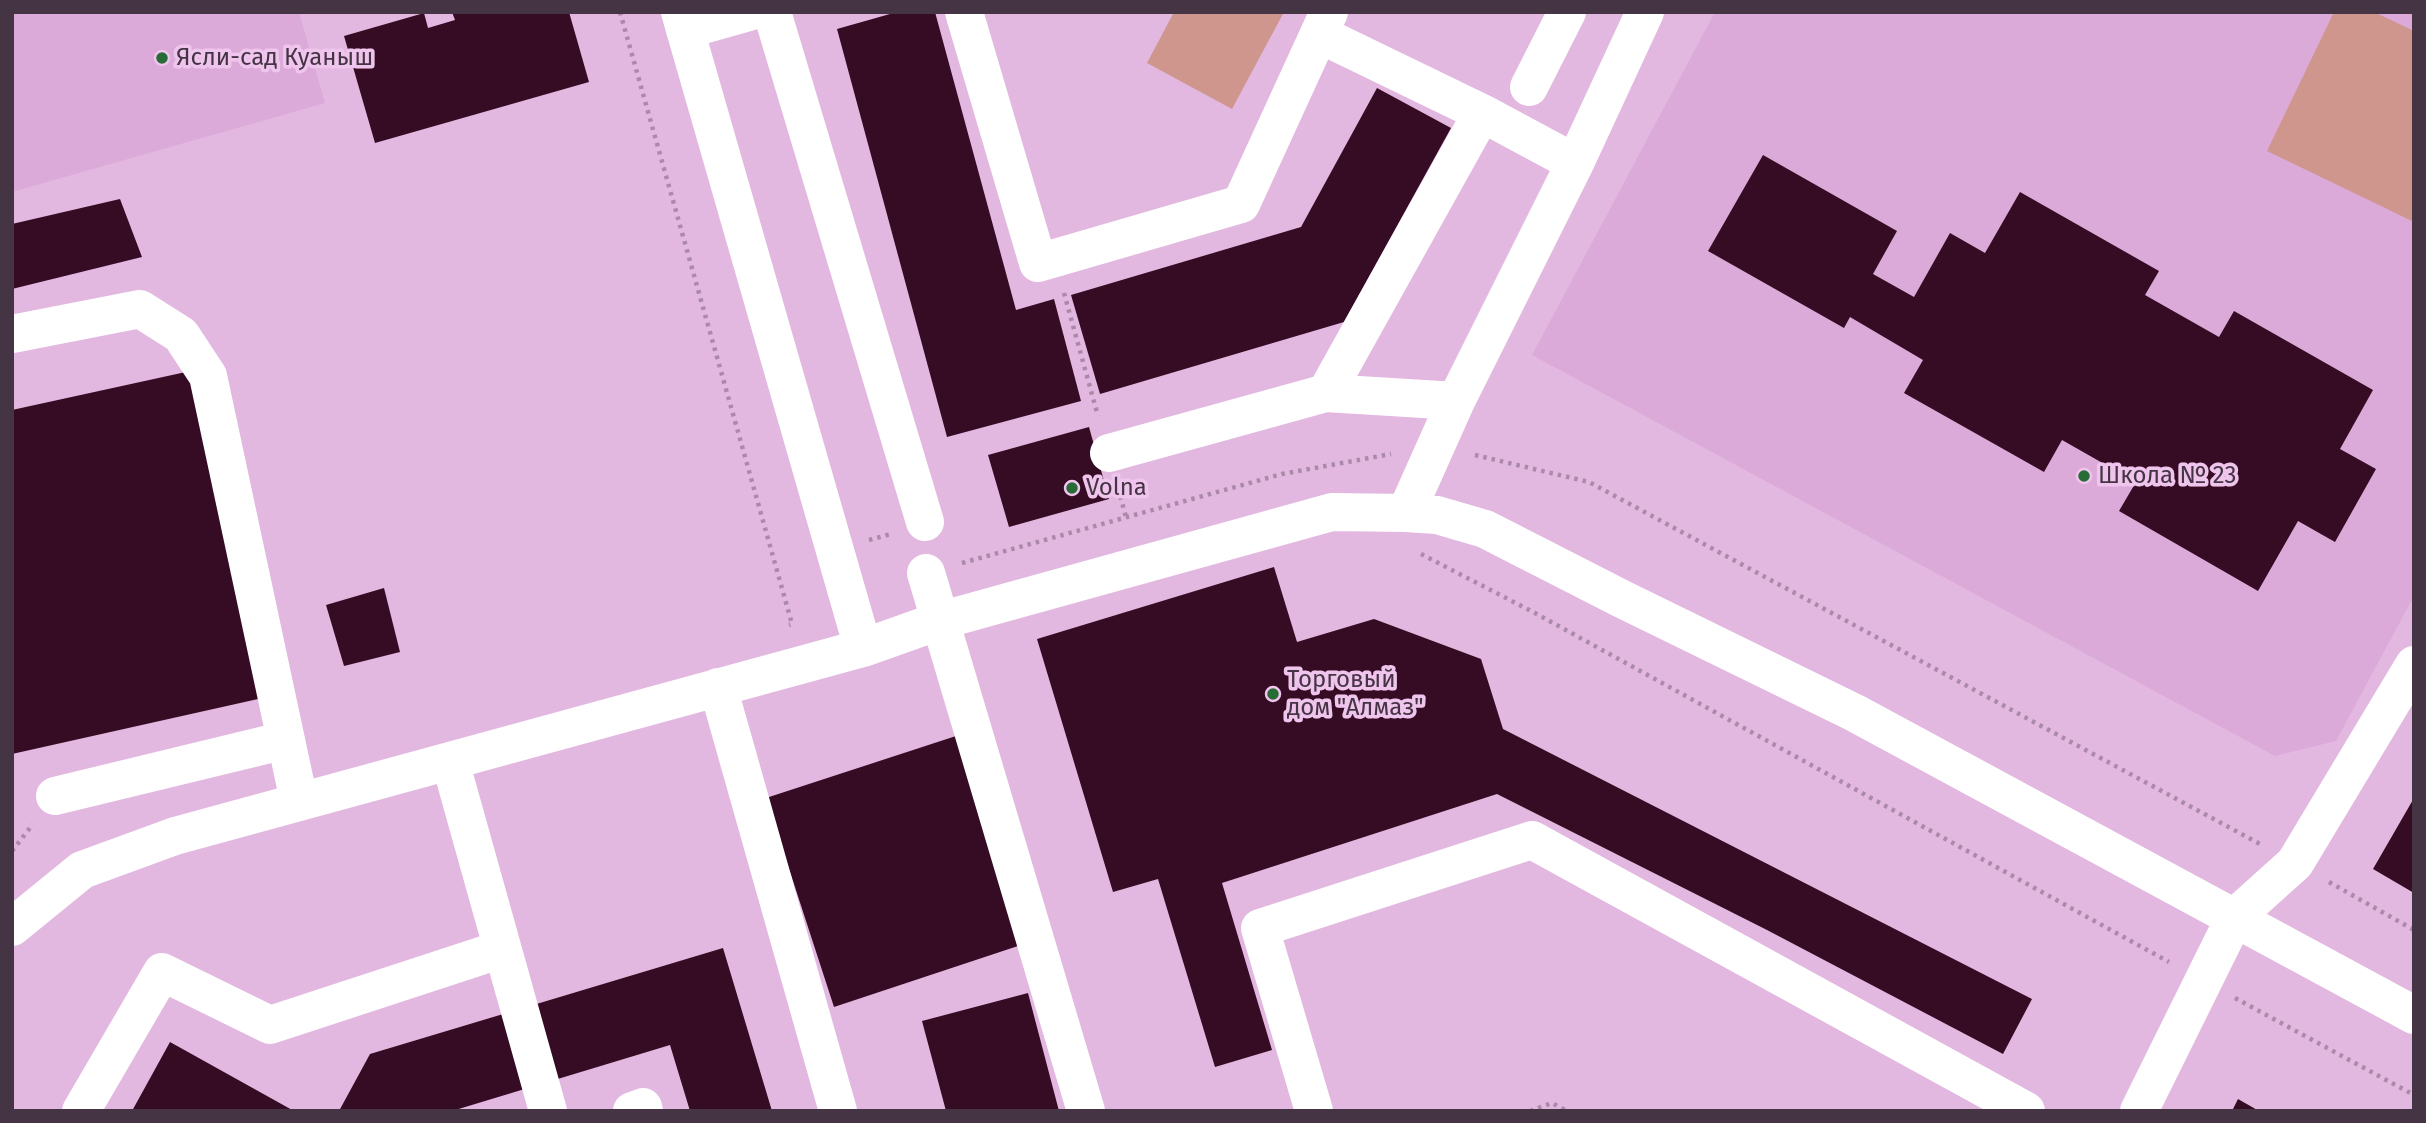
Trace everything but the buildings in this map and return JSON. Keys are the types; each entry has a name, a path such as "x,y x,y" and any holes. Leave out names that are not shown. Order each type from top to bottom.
{"street":[{"path":"749,12 682,21 863,648"},
{"path":"772,12 925,522"},
{"path":"964,12 1038,263 1241,204 1324,23 1575,163"},
{"path":"1530,87 1567,12"},
{"path":"1406,513 1455,401 1575,163 1645,12"},
{"path":"1326,393 1482,113"},
{"path":"12,334 139,309 181,335 208,376 299,801"},
{"path":"1109,453 1326,393 1455,401"},
{"path":"12,927 82,870 175,836 863,648 939,621 1332,512 1406,513 1437,515 1485,529 1855,713 2414,1015"},
{"path":"926,573 1086,1111"},
{"path":"2139,1111 2235,917 2295,863 2414,665"},
{"path":"718,687 838,1111"},
{"path":"55,796 286,740"},
{"path":"450,761 548,1111"},
{"path":"1314,1111 1260,928 1532,840 2026,1111"},
{"path":"81,1111 162,972 270,1025 502,949"},
{"path":"632,1111 643,1108 644,1111"}],"path":[{"path":"620,12 792,624"},
{"path":"1054,258 1126,517"},
{"path":"835,550 925,522"},
{"path":"1420,553 1559,626 2414,1095"},
{"path":"2295,863 2414,930"},
{"path":"1530,1111 1552,1103 1567,1111"}],"shaded area":[{"name":"Ясли-сад Куаныш","path":"12,12 299,12 325,103 12,192"},
{"path":"1174,12 1284,12 1232,109 1147,63"},
{"name":"Школа № 23","path":"1715,12 2414,12 2414,596 2336,741 2275,756 1532,355"},
{"path":"2334,12 2374,12 2414,31 2414,222 2267,151"}],"place":[{"name":"Ясли-сад Куаныш","path":"162,58"},
{"name":"Школа № 23","path":"2084,476"},
{"name":"Volna","path":"1072,488"},
{"name":"Торговый дом \"Алмаз\"","path":"1273,694"}]}
